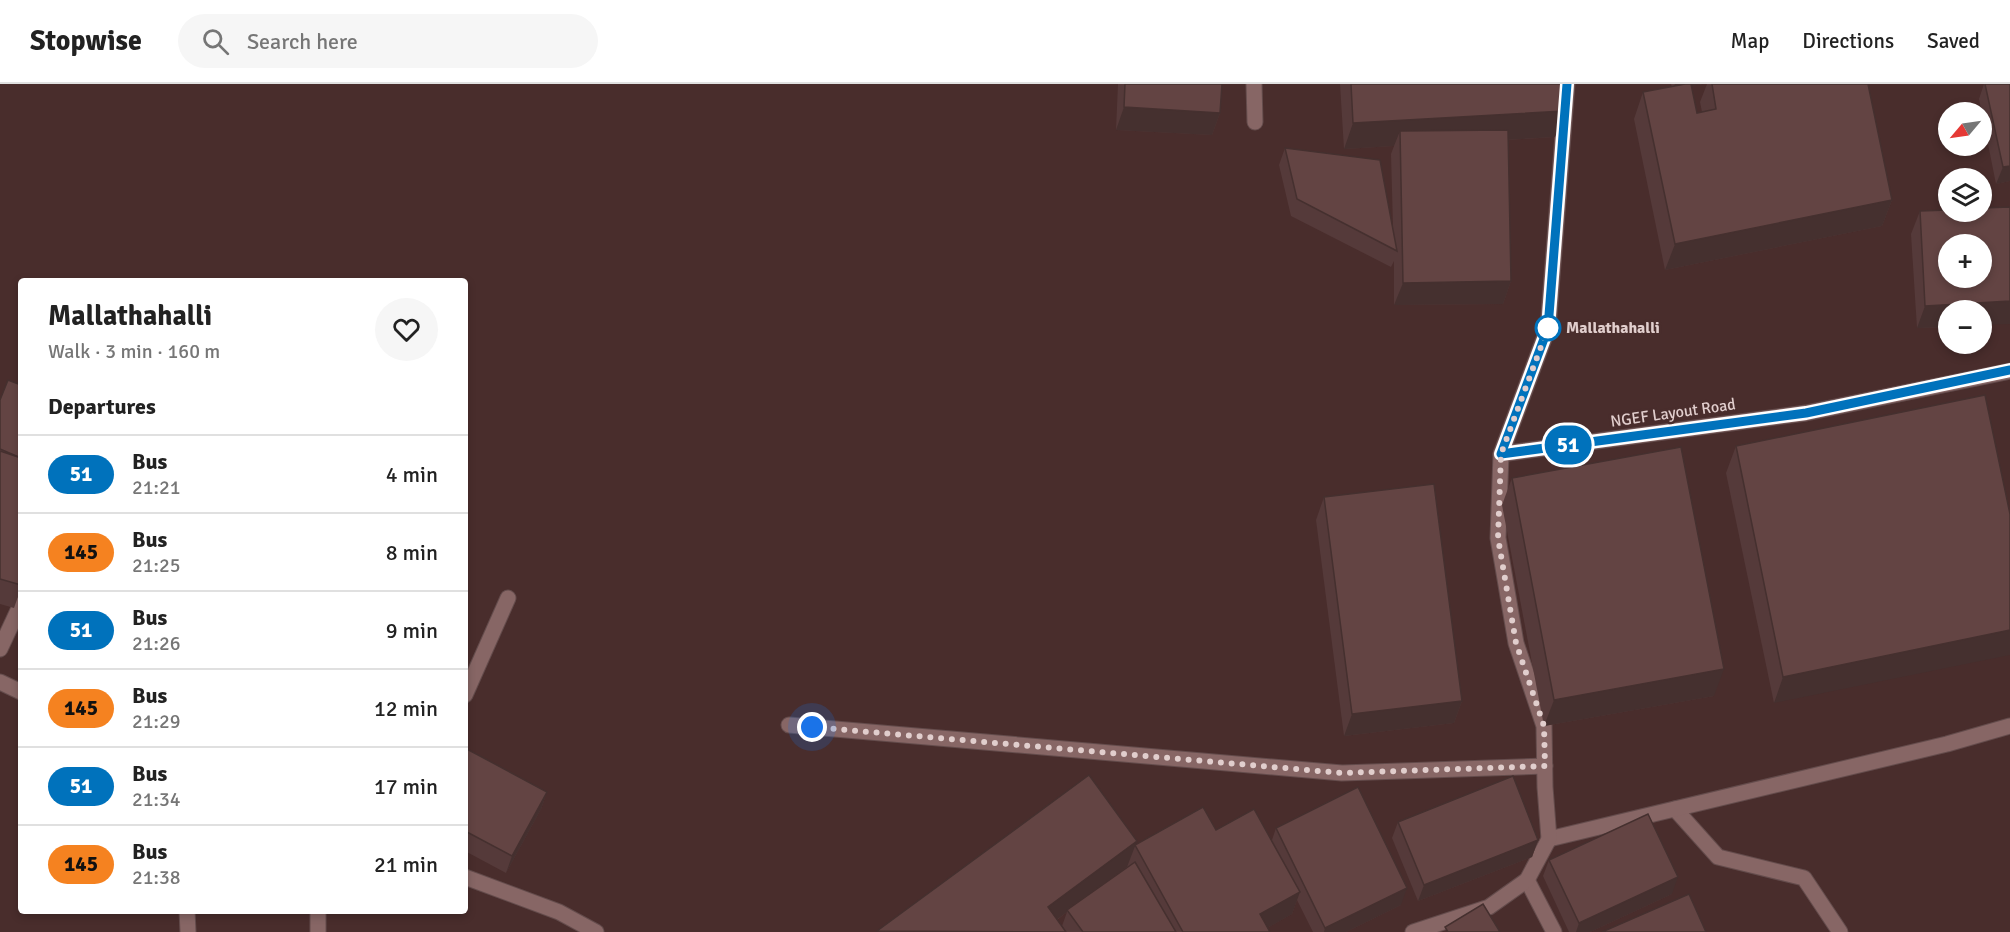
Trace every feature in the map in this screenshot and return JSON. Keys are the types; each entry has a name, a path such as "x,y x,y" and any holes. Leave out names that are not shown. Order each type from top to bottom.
{"street":[{"path":"1254,84 1255,122"},
{"path":"1418,931 1489,907 1527,880 1549,839 1544,726 1516,643 1498,538 1501,454 1548,328 1567,84"},
{"name":"NGEF Layout Road","path":"1501,454 1806,413 2010,370"},
{"path":"468,688 508,598"},
{"path":"0,649 18,610"},
{"path":"0,682 18,691"},
{"path":"789,725 1342,773 1545,766"},
{"path":"1549,839 1947,744 2010,726"},
{"path":"1675,809 1718,857 1804,878 1840,932"},
{"path":"468,878 559,912 596,932"},
{"path":"1527,880 1554,932"},
{"path":"187,914 188,932"},
{"path":"318,914 318,932"}],"building":[{"path":"1125,84 1222,84 1220,113 1124,107"},
{"path":"1351,84 1563,84 1564,111 1353,123"},
{"path":"1691,84 1697,113 1716,109 1712,84 1868,84 1892,200 1675,244 1643,92"},
{"path":"1985,84 2010,84 2010,166 2003,167 1992,116 1992,102 1989,102"},
{"path":"1508,130 1511,281 1403,283 1400,131"},
{"path":"1285,148 1380,160 1397,251 1297,199"},
{"path":"2010,207 2010,301 1938,300 1938,305 1925,306 1920,211 1938,210 1938,222 1992,222 1992,208"},
{"path":"8,380 18,384 18,457 0,449 0,400"},
{"path":"1985,395 2010,514 2010,630 1783,677 1736,446"},
{"path":"1681,447 1724,669 1554,700 1512,478"},
{"path":"0,451 18,457 18,584 0,579"},
{"path":"1434,484 1462,701 1352,714 1324,497"},
{"path":"468,750 547,792 512,856 468,833"},
{"path":"1089,775 1137,841 1048,907 1066,932 877,931"},
{"path":"1513,776 1538,840 1424,885 1398,822"},
{"path":"1358,787 1407,888 1325,928 1276,828"},
{"path":"1203,807 1216,830 1254,809 1300,892 1260,914 1270,932 1183,932 1135,845"},
{"path":"1648,814 1678,877 1579,923 1549,860"},
{"path":"1135,862 1176,932 1083,932 1067,910"},
{"path":"1689,894 1706,932 1602,932"},
{"path":"1483,904 1500,932 1448,932 1445,927"}],"bus line":[{"name":"51","path":"1567,84 1548,328 1501,454 1806,413 2010,370"}],"place":[{"name":"Mallathahalli","path":"1548,328"}],"route":[{"path":"812,727 1342,773 1545,766 1544,726 1516,643 1498,538 1501,454 1548,328"}]}
